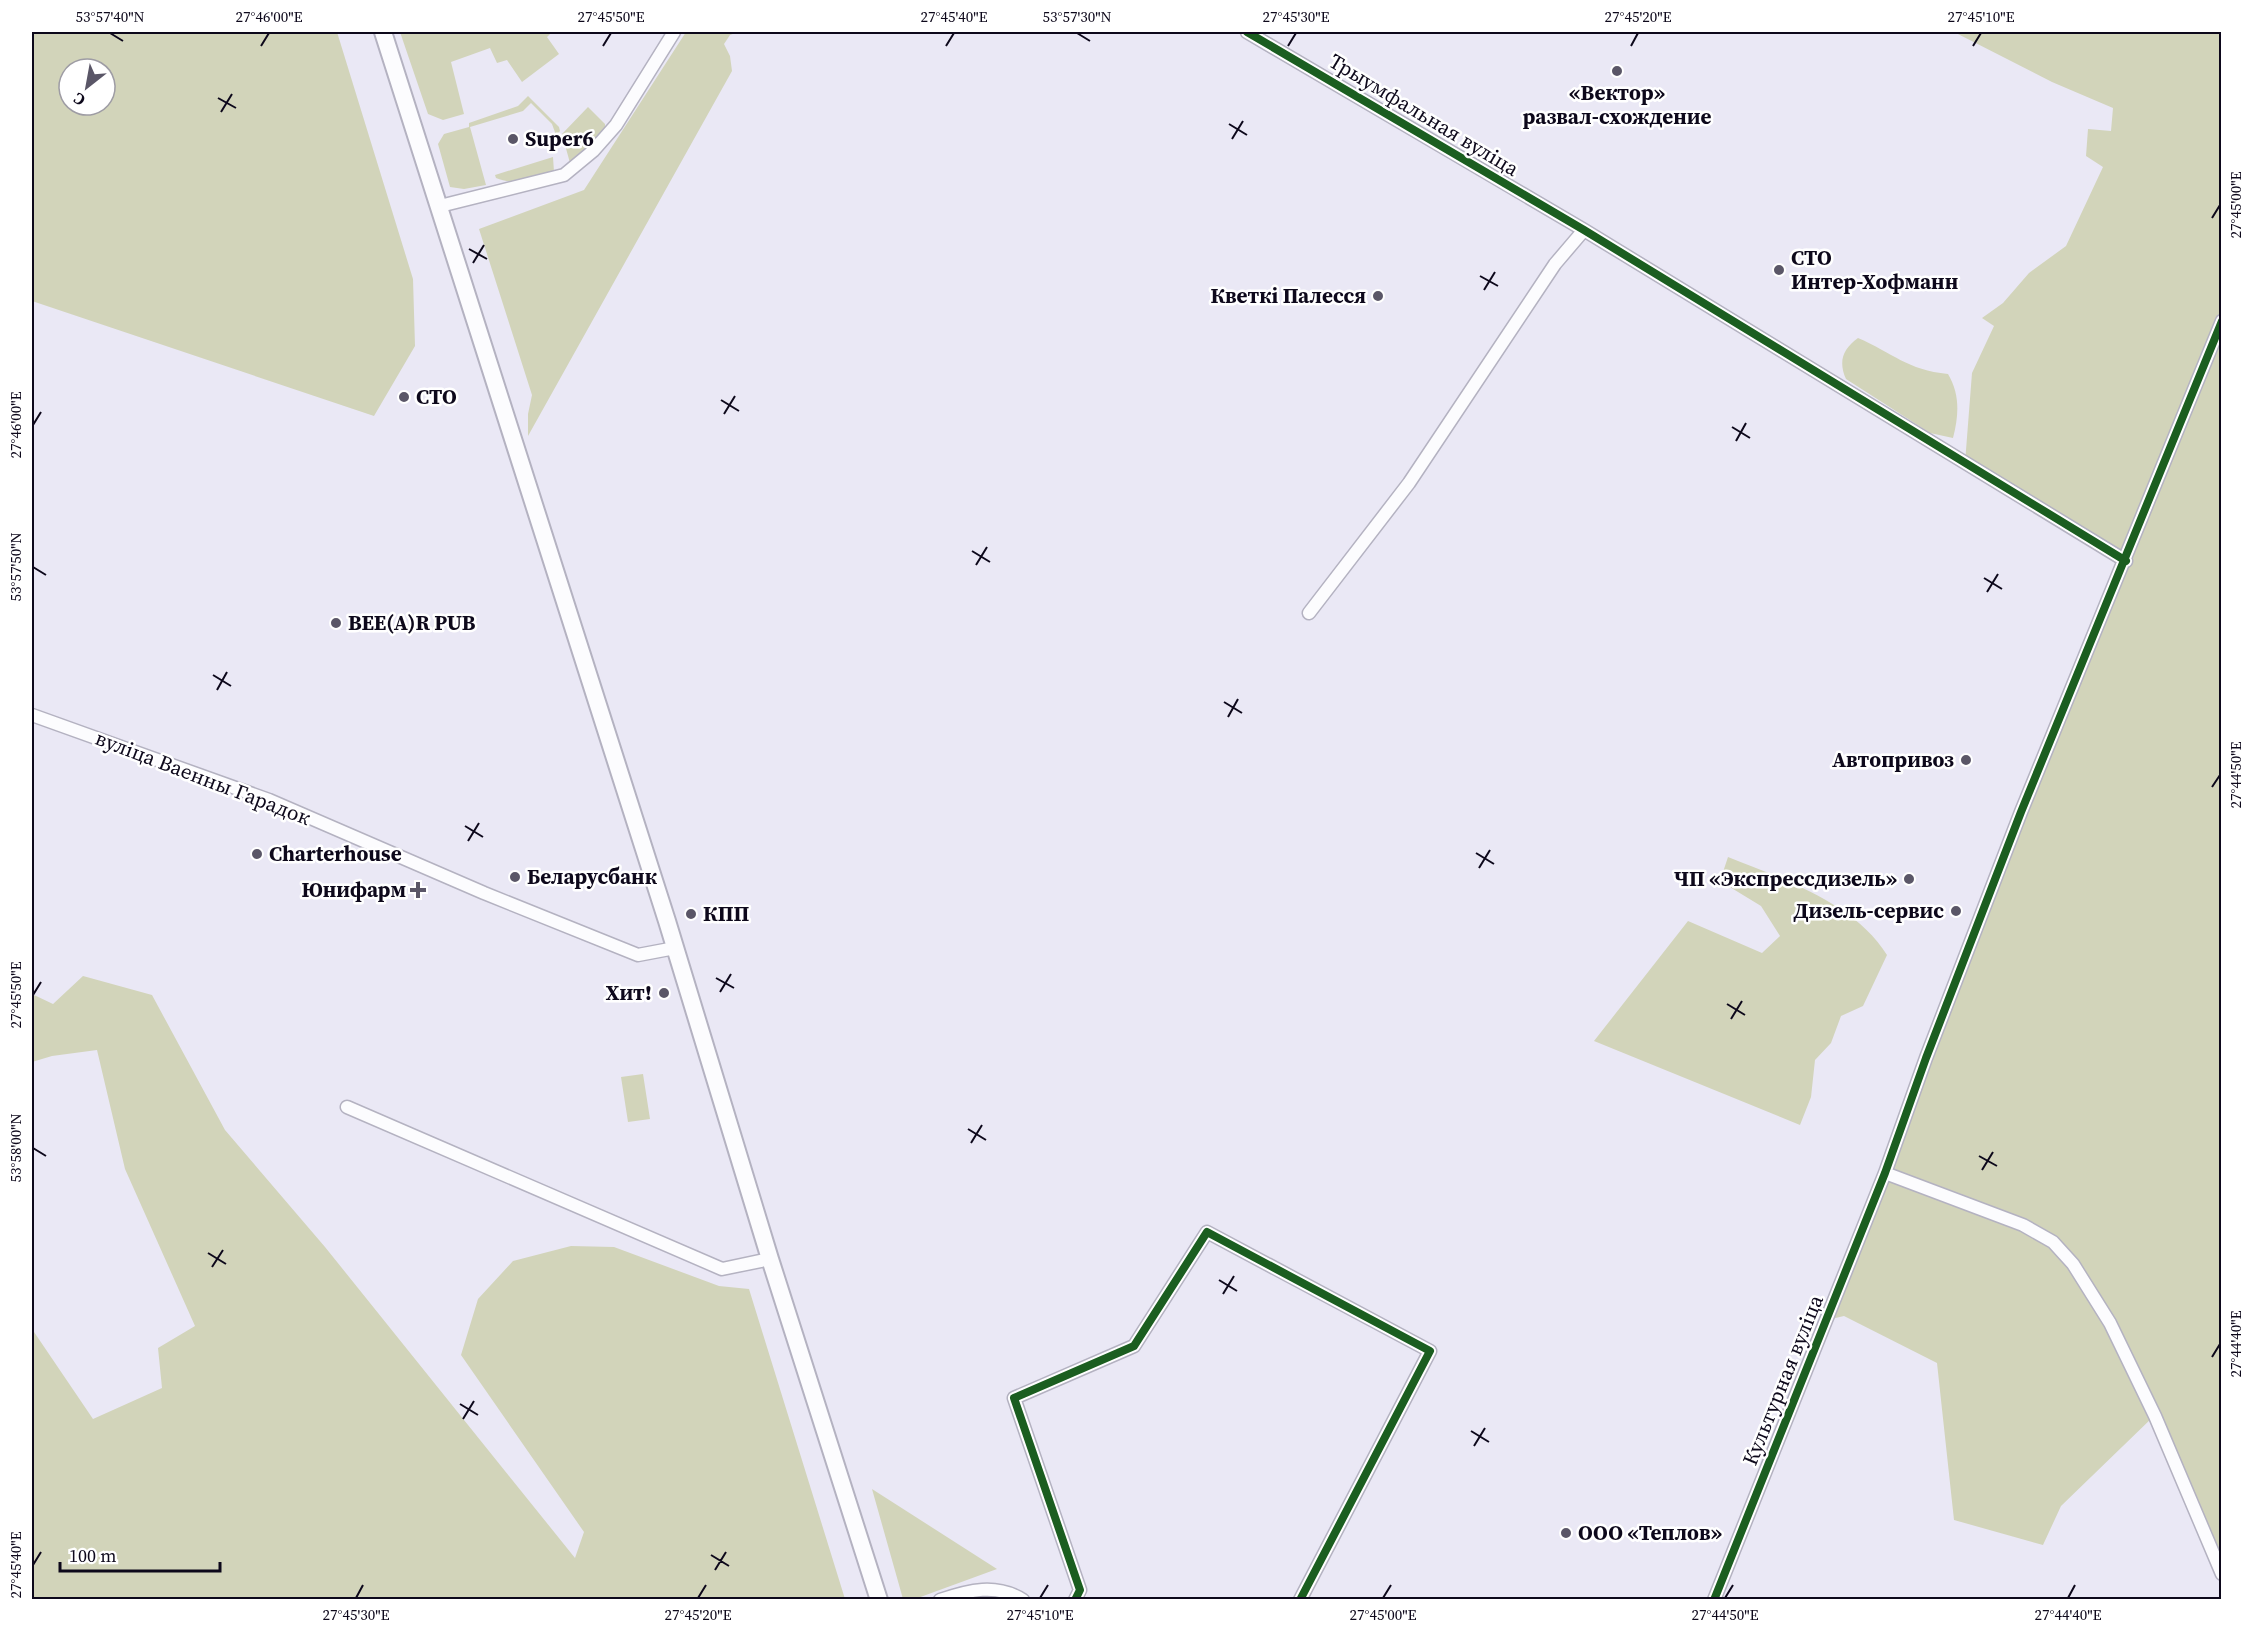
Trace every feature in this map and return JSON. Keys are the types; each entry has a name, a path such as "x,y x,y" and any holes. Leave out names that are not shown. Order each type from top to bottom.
{"main road":[{"path":"383,32 675,948 770,1259 879,1599"}],"street":[{"path":"440,206 564,175 593,151 616,125 674,32"},
{"name":"Трыумфальная вуліца","path":"1247,32 1584,230 2126,561"},
{"path":"1309,612 1409,483 1555,264 1584,230"},
{"name":"Культурная вуліца","path":"1714,1599 1885,1173 1926,1058 2021,812 2126,561 2222,321"},
{"name":"вуліца Ваенны Гарадок","path":"32,715 269,800 484,893 638,955 675,948"},
{"path":"347,1107 722,1269 770,1259"},
{"path":"1885,1173 2023,1225 2053,1242 2073,1264 2110,1323 2155,1416 2222,1574"},
{"path":"1075,1599 1080,1590 1014,1398 1134,1346 1207,1232 1430,1351 1300,1599"},
{"path":"940,1599 984,1588 1023,1599"}],"green space":[{"path":"32,32 337,32 413,279 415,346 374,416 32,301"},
{"path":"400,32 552,32 547,37 559,54 522,82 507,60 497,63 490,48 451,62 464,114 443,120 428,114"},
{"path":"686,32 738,32 730,35 724,44 730,56 732,71 528,436 528,414 532,395 479,229 584,190"},
{"path":"1954,32 2221,32 2221,1574 2154,1416 2061,1506 2043,1545 1954,1520 1937,1363 1844,1316 1827,1320 2125,562 1965,463 1972,373 1994,326 1982,318 2003,303 2029,273 2066,246 2103,167 2086,156 2088,129 2111,131 2113,108 2052,82"},
{"path":"528,96 559,127 560,131 556,135 552,124 531,103 523,111 470,127 486,185 464,189 450,187 438,144 444,134 469,127 469,123 518,106"},
{"path":"588,107 605,124 605,129 570,163 562,134"},
{"path":"553,157 554,172 518,181 496,178 495,175"},
{"path":"1858,338 1911,365 1948,374 1955,389 1957,405 1953,438 1930,433 1846,379 1842,367 1843,356"},
{"path":"1728,857 1794,884 1837,907 1873,937 1887,955 1863,1006 1841,1016 1831,1043 1815,1060 1811,1097 1800,1125 1594,1041 1688,921 1762,953 1780,936 1761,906 1720,881"},
{"path":"83,976 152,995 225,1130 325,1247 575,1558 584,1532 461,1355 478,1299 513,1261 571,1246 614,1247 719,1286 749,1289 845,1599 32,1599 32,1329 93,1419 162,1388 158,1348 195,1326 125,1169 97,1050 52,1056 32,1062 32,994 53,1004"},
{"path":"643,1074 650,1119 628,1122 621,1077"},
{"path":"872,1489 997,1569 915,1599 903,1599"}],"cycle path":[{"path":"1247,32 1584,230 2126,561"},
{"path":"1714,1600 1885,1173 1926,1058 2021,812 2222,321"},
{"path":"1075,1600 1080,1590 1014,1398 1134,1346 1207,1232 1430,1351 1300,1600"}],"place":[{"name":"«Вектор» развал-схождение","path":"1617,71"},
{"name":"Super6","path":"513,139"},
{"name":"СТО Интер-Хофманн","path":"1779,270"},
{"name":"Кветкі Палесся","path":"1378,296"},
{"name":"СТО","path":"404,397"},
{"name":"BEE(A)R PUB","path":"336,623"},
{"name":"Автопривоз","path":"1966,760"},
{"name":"Charterhouse","path":"257,854"},
{"name":"Беларусбанк","path":"515,877"},
{"name":"ЧП «Экспрессдизель»","path":"1909,879"},
{"name":"Юнифарм","path":"418,890"},
{"name":"Дизель-сервис","path":"1956,911"},
{"name":"КПП","path":"691,914"},
{"name":"Хит!","path":"664,993"},
{"name":"ООО «Теплов»","path":"1566,1533"}]}
